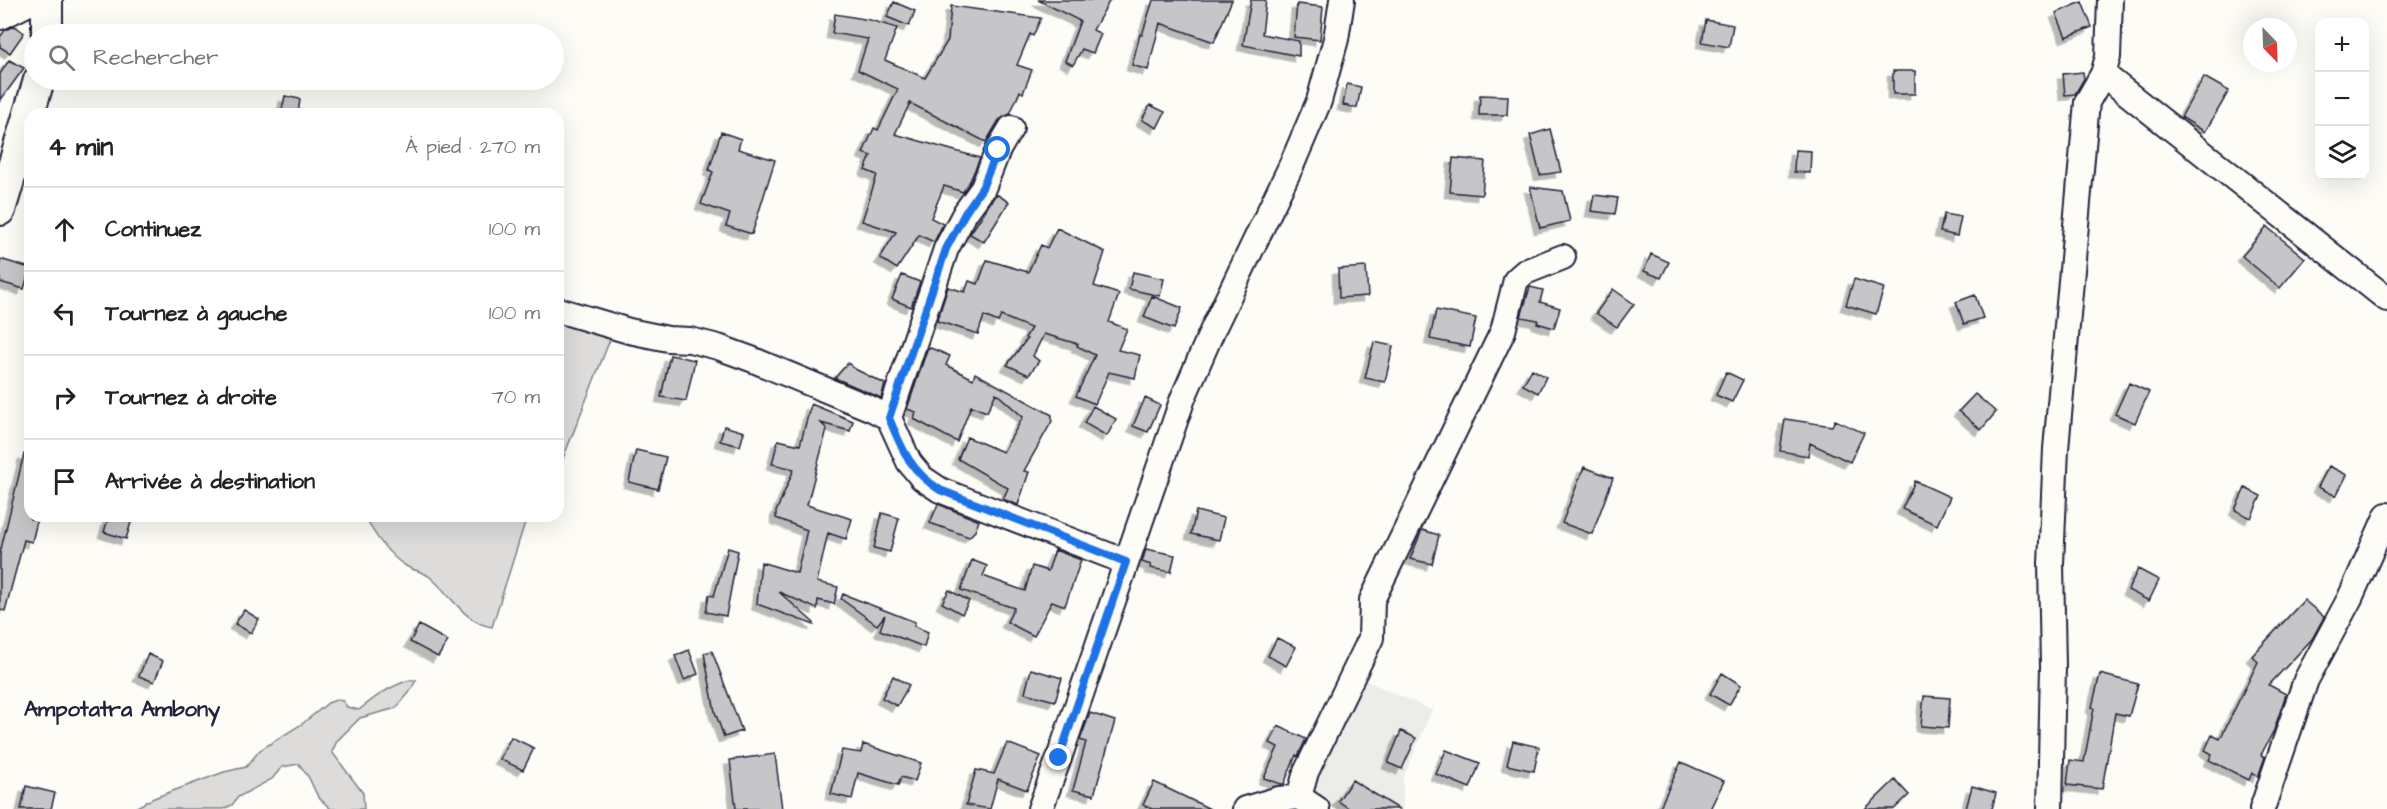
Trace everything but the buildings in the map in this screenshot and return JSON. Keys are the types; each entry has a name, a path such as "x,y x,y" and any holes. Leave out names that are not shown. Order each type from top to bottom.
{"main road":[{"path":"0,14 28,0"},
{"path":"47,0 48,24"},
{"path":"31,108 36,90"},
{"path":"0,210 24,130"}],"street":[{"path":"1040,809 1183,398 1318,101 1336,39 1342,0"},
{"path":"2050,809 2053,666 2051,564 2056,449 2087,102 2103,74 2108,57 2110,0"},
{"path":"2103,74 2387,299"},
{"path":"889,418 946,249 965,213 982,188 998,150 1011,128"},
{"path":"1245,809 1279,799 1308,803 1306,772 1371,638 1372,600 1503,331 1516,280 1525,272 1563,257"},
{"path":"564,312 629,331 668,339 690,340 718,347 889,418 909,462 922,478 940,490 1126,562"},
{"path":"2262,809 2306,680 2350,598 2387,515"}],"shaded area":[{"path":"564,321 611,337 564,456"},
{"path":"368,522 525,522 492,627 466,614 431,578 406,566 377,537"},
{"path":"1360,678 1432,710 1403,779 1403,809 1332,809 1314,790 1313,782"},
{"path":"410,680 416,680 409,693 396,708 360,718 337,741 332,752 363,793 364,809 331,809 318,797 299,764 282,767 272,779 238,797 232,805 224,809 133,809 154,798 224,772 246,767 260,750 302,724 328,703 336,700 343,701 347,707 359,710 383,692"}],"district":[{"name":"Ampotatra Ambony","path":"122,708"}],"route":[{"path":"998,150 982,188 965,213 946,249 931,287 889,418 909,462 922,478 940,490 1126,562 1059,758"}]}
